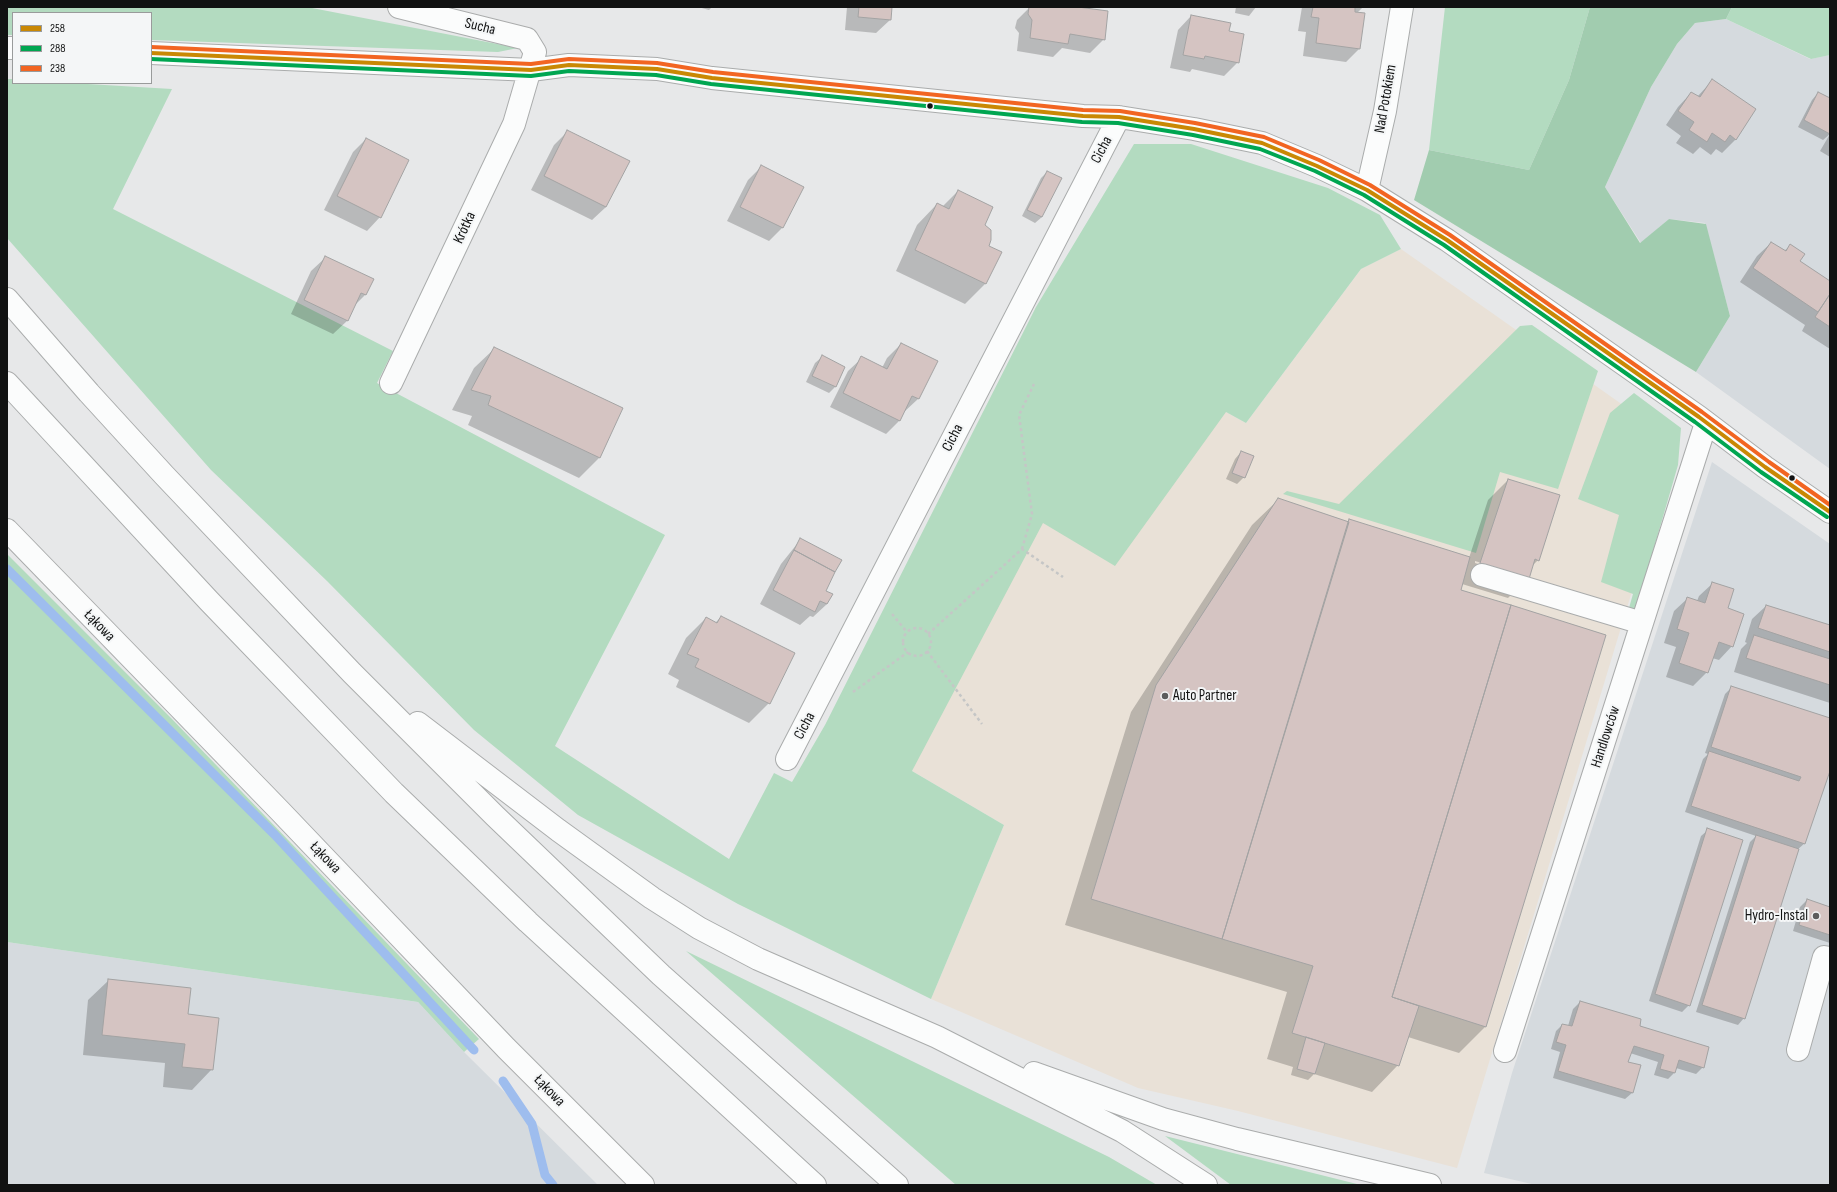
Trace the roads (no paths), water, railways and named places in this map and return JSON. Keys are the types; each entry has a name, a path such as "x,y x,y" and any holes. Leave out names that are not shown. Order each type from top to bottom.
{"main road":[{"name":"Sucha","path":"399,7 527,39 535,52 531,70"},
{"name":"Nad Potokiem","path":"1367,190 1385,111 1402,7"},
{"path":"152,53 531,70 570,65 657,69 712,78 1083,116 1119,117 1194,129 1262,143 1317,166 1367,190 1447,240 1830,512"},
{"name":"Krótka","path":"391,383 514,124 531,70"},
{"name":"Cicha","path":"787,759 1119,117"},
{"path":"7,299 164,475 352,673 495,816 661,975 897,1185"},
{"path":"7,383 209,601 394,793 528,922 815,1185"},
{"name":"Handlowców","path":"1505,1051 1706,423"},
{"name":"Łąkowa","path":"7,530 280,811 506,1048 642,1185"},
{"path":"1482,575 1642,624"},
{"path":"352,673 558,830 652,898 699,928 758,959 937,1037 1122,1130 1206,1185"},
{"path":"1798,1050 1824,957 1830,958"},
{"path":"937,1037 1163,1119 1237,1139 1430,1185"}],"waterway":[{"path":"7,569 275,835 474,1050"},
{"path":"503,1081 532,1124 545,1175 553,1185"}],"place":[{"name":"Auto Partner","path":"1165,696"},
{"name":"Hydro-Instal","path":"1816,916"}]}
